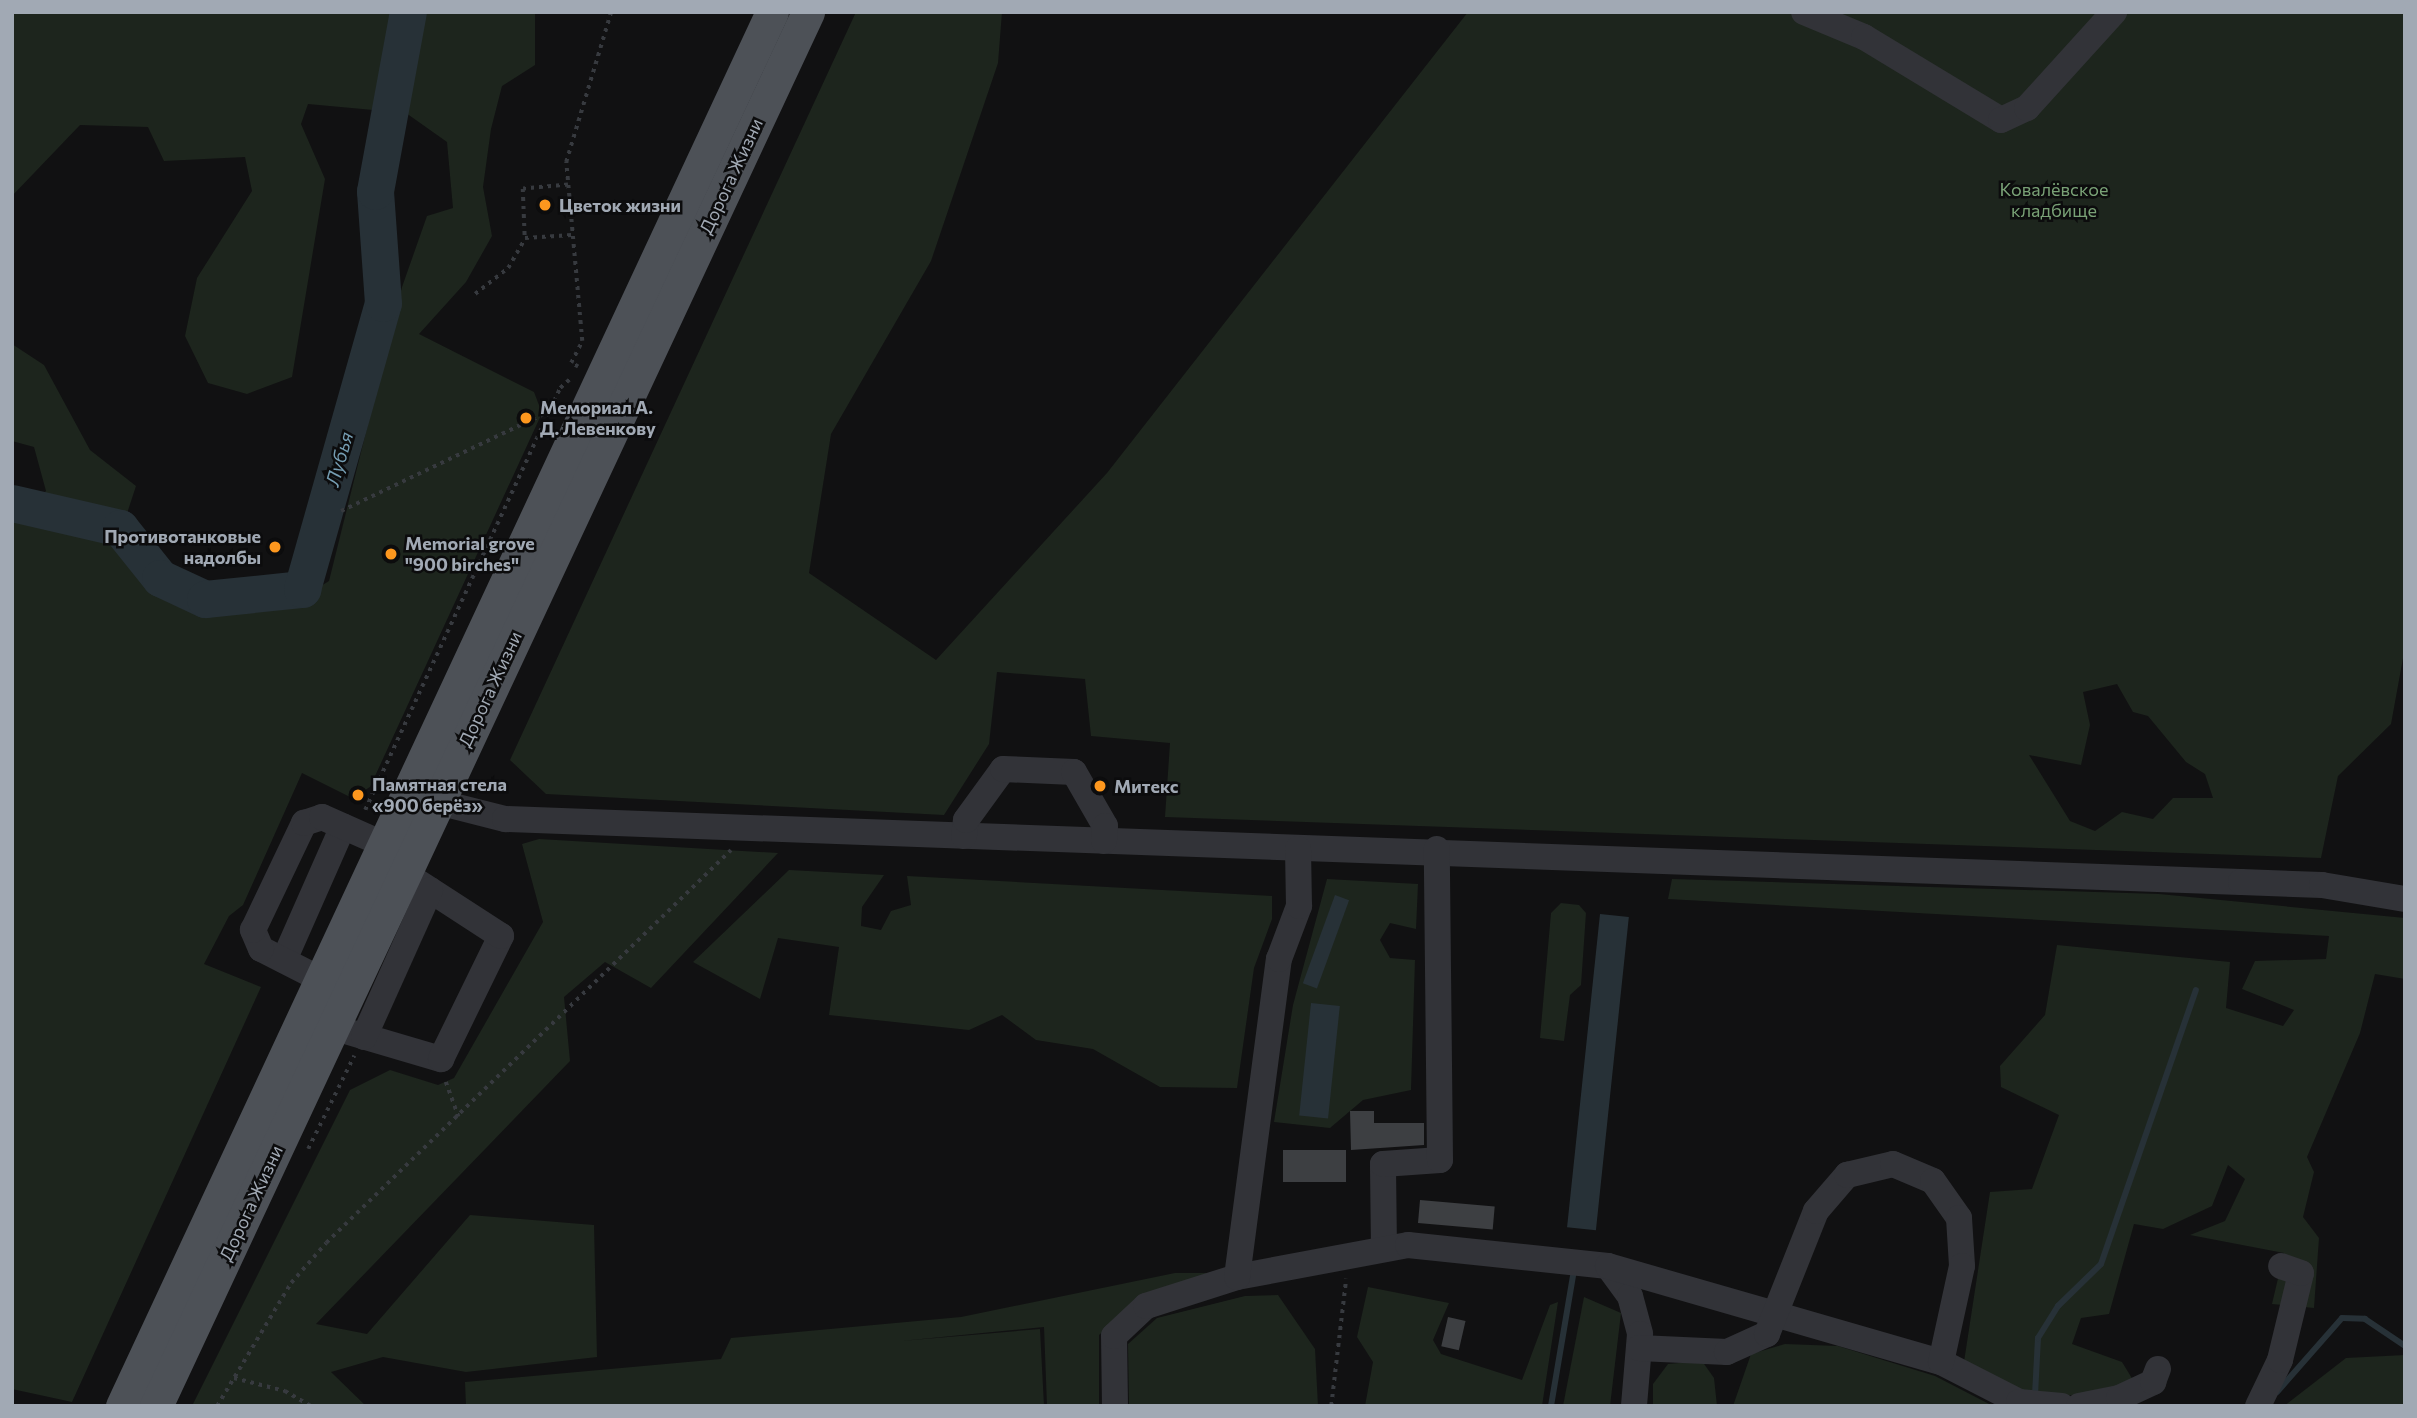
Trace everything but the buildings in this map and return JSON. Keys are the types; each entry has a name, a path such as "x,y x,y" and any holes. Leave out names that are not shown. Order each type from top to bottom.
{"main road":[{"name":"Дорога Жизни","path":"156,1406 332,1027 417,881 422,798 772,12"},
{"name":"Дорога Жизни","path":"122,1406 320,979 360,834 422,798 808,12"}],"street":[{"path":"1804,12 1864,37 2001,120 2027,107 2125,14"},
{"path":"964,836 966,820 1003,769 1074,772 1105,826 1104,841"},
{"path":"422,798 505,819 749,831 1298,849 1437,849 2322,885 2405,899"},
{"path":"284,960 360,834 322,817 304,823 253,930 261,949 320,979"},
{"path":"1237,1277 1279,959 1300,906 1298,849"},
{"path":"1384,1249 1382,1164 1440,1160 1437,849"},
{"path":"332,1027 364,1037 441,1059 501,936 417,881 364,1037"},
{"path":"1639,1348 1727,1352 1767,1334 1816,1210 1847,1175 1894,1164 1933,1181 1959,1218 1962,1266 1941,1362"},
{"path":"1115,1406 1114,1336 1146,1306 1237,1277 1408,1245 1608,1266 1941,1362 2019,1402 2062,1406"},
{"path":"1608,1266 1630,1296 1639,1348 1634,1406"},
{"path":"2258,1406 2280,1360 2301,1273 2281,1266"},
{"path":"2079,1406 2119,1398 2153,1382 2158,1369"}],"path":[{"path":"360,834 548,412 560,388 582,369 572,363 582,341 566,162 611,12"},
{"path":"475,294 508,268 525,238 523,189 568,185"},
{"path":"525,238 572,235"},
{"path":"341,511 548,412"},
{"path":"217,1406 291,1283 749,831"},
{"path":"441,1059 459,1118"},
{"path":"1331,1406 1349,1256"},
{"path":"234,1378 285,1391 311,1406"}],"green space":[{"path":"12,12 535,12 535,65 502,86 491,129 483,187 492,236 466,282 419,334 534,392 542,413 370,787 352,798 302,773 243,905 229,916 204,964 261,987 72,1402 12,1389 12,522 46,491 34,447 12,441 12,344 44,365 90,450 136,486 119,538 150,586 202,608 295,602 329,581 402,287 427,216 453,208 447,142 406,113 308,104 301,124 325,179 292,377 247,394 208,383 185,336 197,278 252,191 245,157 164,161 148,127 80,125 12,196"},
{"name":"Ковалёвское кладбище","path":"856,12 1002,12 998,63 931,261 831,434 809,573 936,660 1107,473 1468,12 2405,12 2405,647 2391,724 2338,776 2321,858 1165,817 1170,743 1091,736 1085,679 997,672 989,744 944,815 546,794 510,760","holes":["2117,684 2133,712 2148,716 2186,762 2205,774 2213,798 2173,798 2153,819 2122,812 2095,831 2070,821 2029,755 2081,765 2090,725 2083,692"]},
{"path":"539,839 778,853 651,988 605,962 564,997 570,1061 316,1324 367,1334 470,1215 594,1225 597,1357 466,1372 383,1357 331,1372 366,1406 192,1406 350,1090 390,1070 438,1085 454,1078 543,922 522,844"},
{"path":"789,870 884,875 862,907 861,926 881,930 891,911 911,905 907,876 1272,896 1272,919 1254,968 1237,1088 1160,1087 1093,1049 1036,1040 1002,1015 969,1030 829,1015 839,947 778,938 760,999 693,962"},
{"path":"1327,879 1418,884 1416,929 1390,923 1380,940 1390,958 1415,960 1411,1090 1363,1100 1330,1128 1274,1122 1293,1005"},
{"path":"1672,879 2159,894 2405,918 2405,979 2375,974 2360,1033 2307,1157 2314,1172 2303,1217 2319,1238 2314,1308 2272,1304 2284,1253 2190,1235 2225,1221 2245,1179 2228,1165 2212,1206 2163,1229 2134,1224 2109,1314 2081,1318 2072,1344 2122,1362 2133,1380 2098,1396 2024,1394 1964,1362 1990,1192 2032,1189 2059,1115 2001,1087 2000,1066 2045,1015 2057,945 2230,962 2226,1008 2283,1026 2294,1010 2242,989 2255,961 2326,959 2329,936 1668,899"},
{"path":"1561,903 1579,905 1586,913 1581,985 1570,995 1564,1041 1540,1038 1551,913"},
{"path":"1175,1273 1211,1273 1144,1294 1099,1335 1099,1406 1047,1406 1044,1327 901,1341 1040,1329 1044,1406 466,1406 465,1382 721,1359 731,1338 961,1317"},
{"path":"1368,1287 1449,1303 1433,1340 1441,1354 1522,1380 1550,1305 1558,1302 1542,1406 1365,1406 1373,1362 1357,1337"},
{"path":"1278,1295 1315,1349 1318,1406 1129,1406 1128,1344 1157,1318 1245,1296"},
{"path":"1584,1297 1621,1313 1610,1406 1563,1406"},
{"path":"1785,1344 1838,1346 1935,1376 1993,1406 1733,1406 1751,1354"},
{"path":"2405,1355 2405,1406 2284,1406 2346,1358"},
{"path":"1702,1361 1714,1378 1717,1406 1653,1406 1653,1384 1668,1364"}],"shaded area":[{"path":"1335,895 1349,900 1317,988 1303,983"},
{"path":"1600,914 1629,917 1596,1230 1567,1227"},
{"path":"1311,1003 1340,1006 1328,1118 1299,1115"}],"waterway":[{"name":"Лубья","path":"12,503 120,528 160,578 205,599 302,589 383,303 375,191 408,12"},
{"path":"2035,1395 2038,1338 2058,1306 2101,1264 2196,990"},
{"path":"1551,1406 1573,1276"},
{"path":"2277,1392 2342,1318 2365,1319 2405,1346"}],"place":[{"name":"Цветок жизни","path":"545,205"},
{"name":"Мемориал А. Д. Левенкову","path":"526,418"},
{"name":"Противотанковые надолбы","path":"275,547"},
{"name":"Memorial grove \"900 birches\"","path":"391,554"},
{"name":"Митекс","path":"1100,786"},
{"name":"Памятная стела «900 берёз»","path":"358,795"}]}
